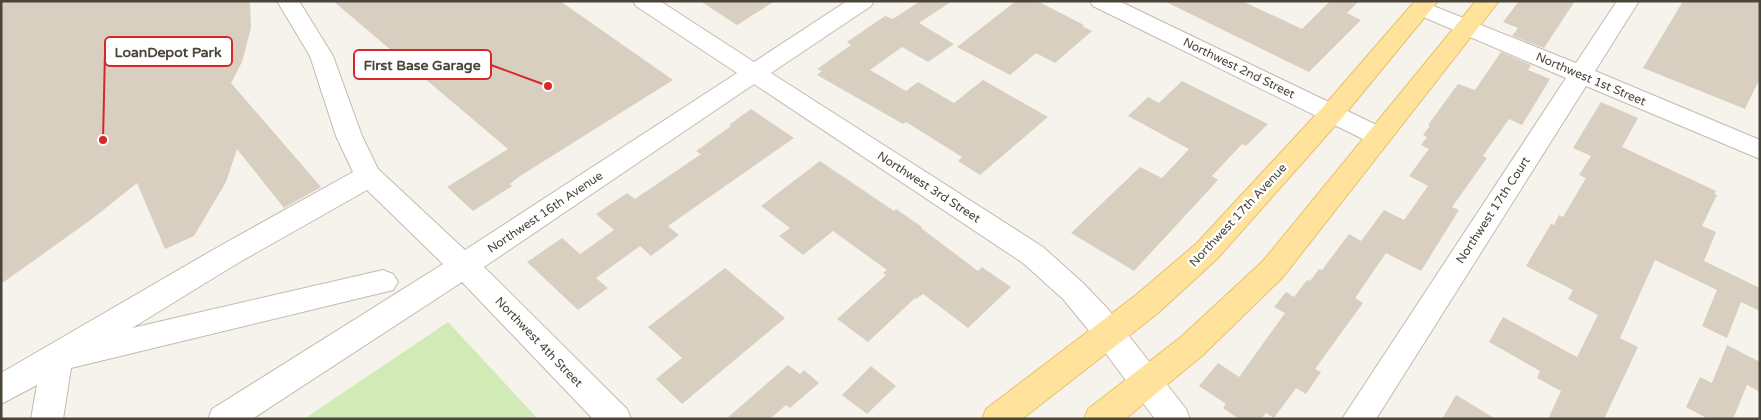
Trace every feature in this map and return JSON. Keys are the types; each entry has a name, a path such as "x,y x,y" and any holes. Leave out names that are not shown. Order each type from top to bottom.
{"main road":[{"path":"1100,419 1192,346 1273,270 1378,136 1488,1"},
{"name":"Northwest 17th Avenue","path":"998,419 1032,390 1167,287 1207,251 1332,113 1425,4"}],"street":[{"name":"Northwest 4th Street","path":"288,1 312,39 325,65 357,158 369,176 463,266 615,419"},
{"name":"Northwest 3rd Street","path":"644,1 1033,255 1073,291 1110,332 1145,383 1174,419"},
{"name":"Northwest 16th Avenue","path":"224,419 463,266 863,1"},
{"name":"Northwest 2nd Street","path":"1101,1 1378,136"},
{"name":"Northwest 17th Court","path":"1358,419 1628,1"},
{"name":"Northwest 1st Street","path":"1425,4 1468,27 1760,150"},
{"path":"1,390 228,255 369,176"},
{"path":"1,372 383,282"},
{"path":"47,419 57,358"}],"green space":[{"path":"448,322 538,419 304,419"}],"building":[{"path":"1,1 250,1 251,28 242,62 231,83 321,187 284,208 237,149 226,182 194,236 165,249 137,183 92,219 1,284"},
{"path":"333,1 560,1 673,80 517,178 510,184 512,186 473,211 447,187 508,149"},
{"path":"700,1 775,1 737,25"},
{"path":"920,1 952,1 919,23 954,44 928,62 902,47 870,70 906,91 918,82 954,103 983,80 1048,117 980,175 958,161 962,157 906,122 903,124 817,75 822,71 817,69 851,45 847,42 885,16 893,19"},
{"path":"1016,1 1037,1 1092,31 1055,63 1036,53 1010,75 957,47"},
{"path":"1164,1 1242,1 1302,29 1330,1 1359,1 1347,13 1361,20 1309,72"},
{"path":"1519,1 1575,1 1544,48 1512,36 1518,28 1503,22"},
{"path":"1683,1 1760,1 1760,78 1745,109 1643,68"},
{"path":"1501,52 1531,65 1528,70 1550,79 1522,125 1509,119 1483,156 1487,158 1452,207 1459,210 1421,271 1386,253 1355,298 1363,303 1315,369 1321,372 1306,394 1296,388 1274,418 1266,413 1261,419 1239,419 1223,408 1226,404 1199,386 1218,363 1239,377 1285,313 1274,307 1286,292 1294,297 1307,280 1310,281 1319,269 1322,270 1349,234 1361,241 1384,210 1404,220 1428,186 1409,176 1429,149 1421,145 1427,137 1423,135 1430,126 1428,125 1458,84 1475,90"},
{"path":"1182,81 1268,124 1246,146 1242,144 1212,176 1218,180 1134,271 1071,233 1140,167 1162,178 1189,149 1128,116 1148,97 1159,103"},
{"path":"1601,102 1638,118 1622,147 1716,191 1714,194 1717,195 1702,226 1716,232 1704,261 1760,288 1760,311 1741,302 1727,338 1702,326 1717,290 1655,260 1620,338 1638,347 1604,419 1548,419 1561,391 1537,378 1540,371 1489,342 1503,317 1577,357 1598,315 1568,299 1573,290 1526,266 1551,224 1554,225 1559,215 1563,217 1586,178 1579,175 1591,156 1573,148"},
{"path":"751,109 794,138 668,226 679,235 651,256 640,246 596,278 608,288 578,310 527,262 562,238 580,254 614,230 596,214 627,193 635,199 701,154 696,151"},
{"path":"820,161 894,211 896,209 922,227 978,271 982,267 1011,287 968,328 923,294 915,298 868,342 837,319 886,275 883,273 887,270 833,231 803,255 779,236 790,228 761,206"},
{"path":"725,268 785,318 682,404 656,379 682,358 648,327"},
{"path":"1727,345 1760,362 1760,392 1747,385 1733,419 1708,419 1686,407 1700,377 1712,383"},
{"path":"788,365 800,374 804,370 819,383 790,408 786,405 770,419 726,419"},
{"path":"871,366 896,386 867,414 842,395"},
{"path":"1456,395 1496,419 1442,419"}],"place":[{"name":"First Base Garage","path":"548,86"},
{"name":"LoanDepot Park","path":"103,140"}]}
